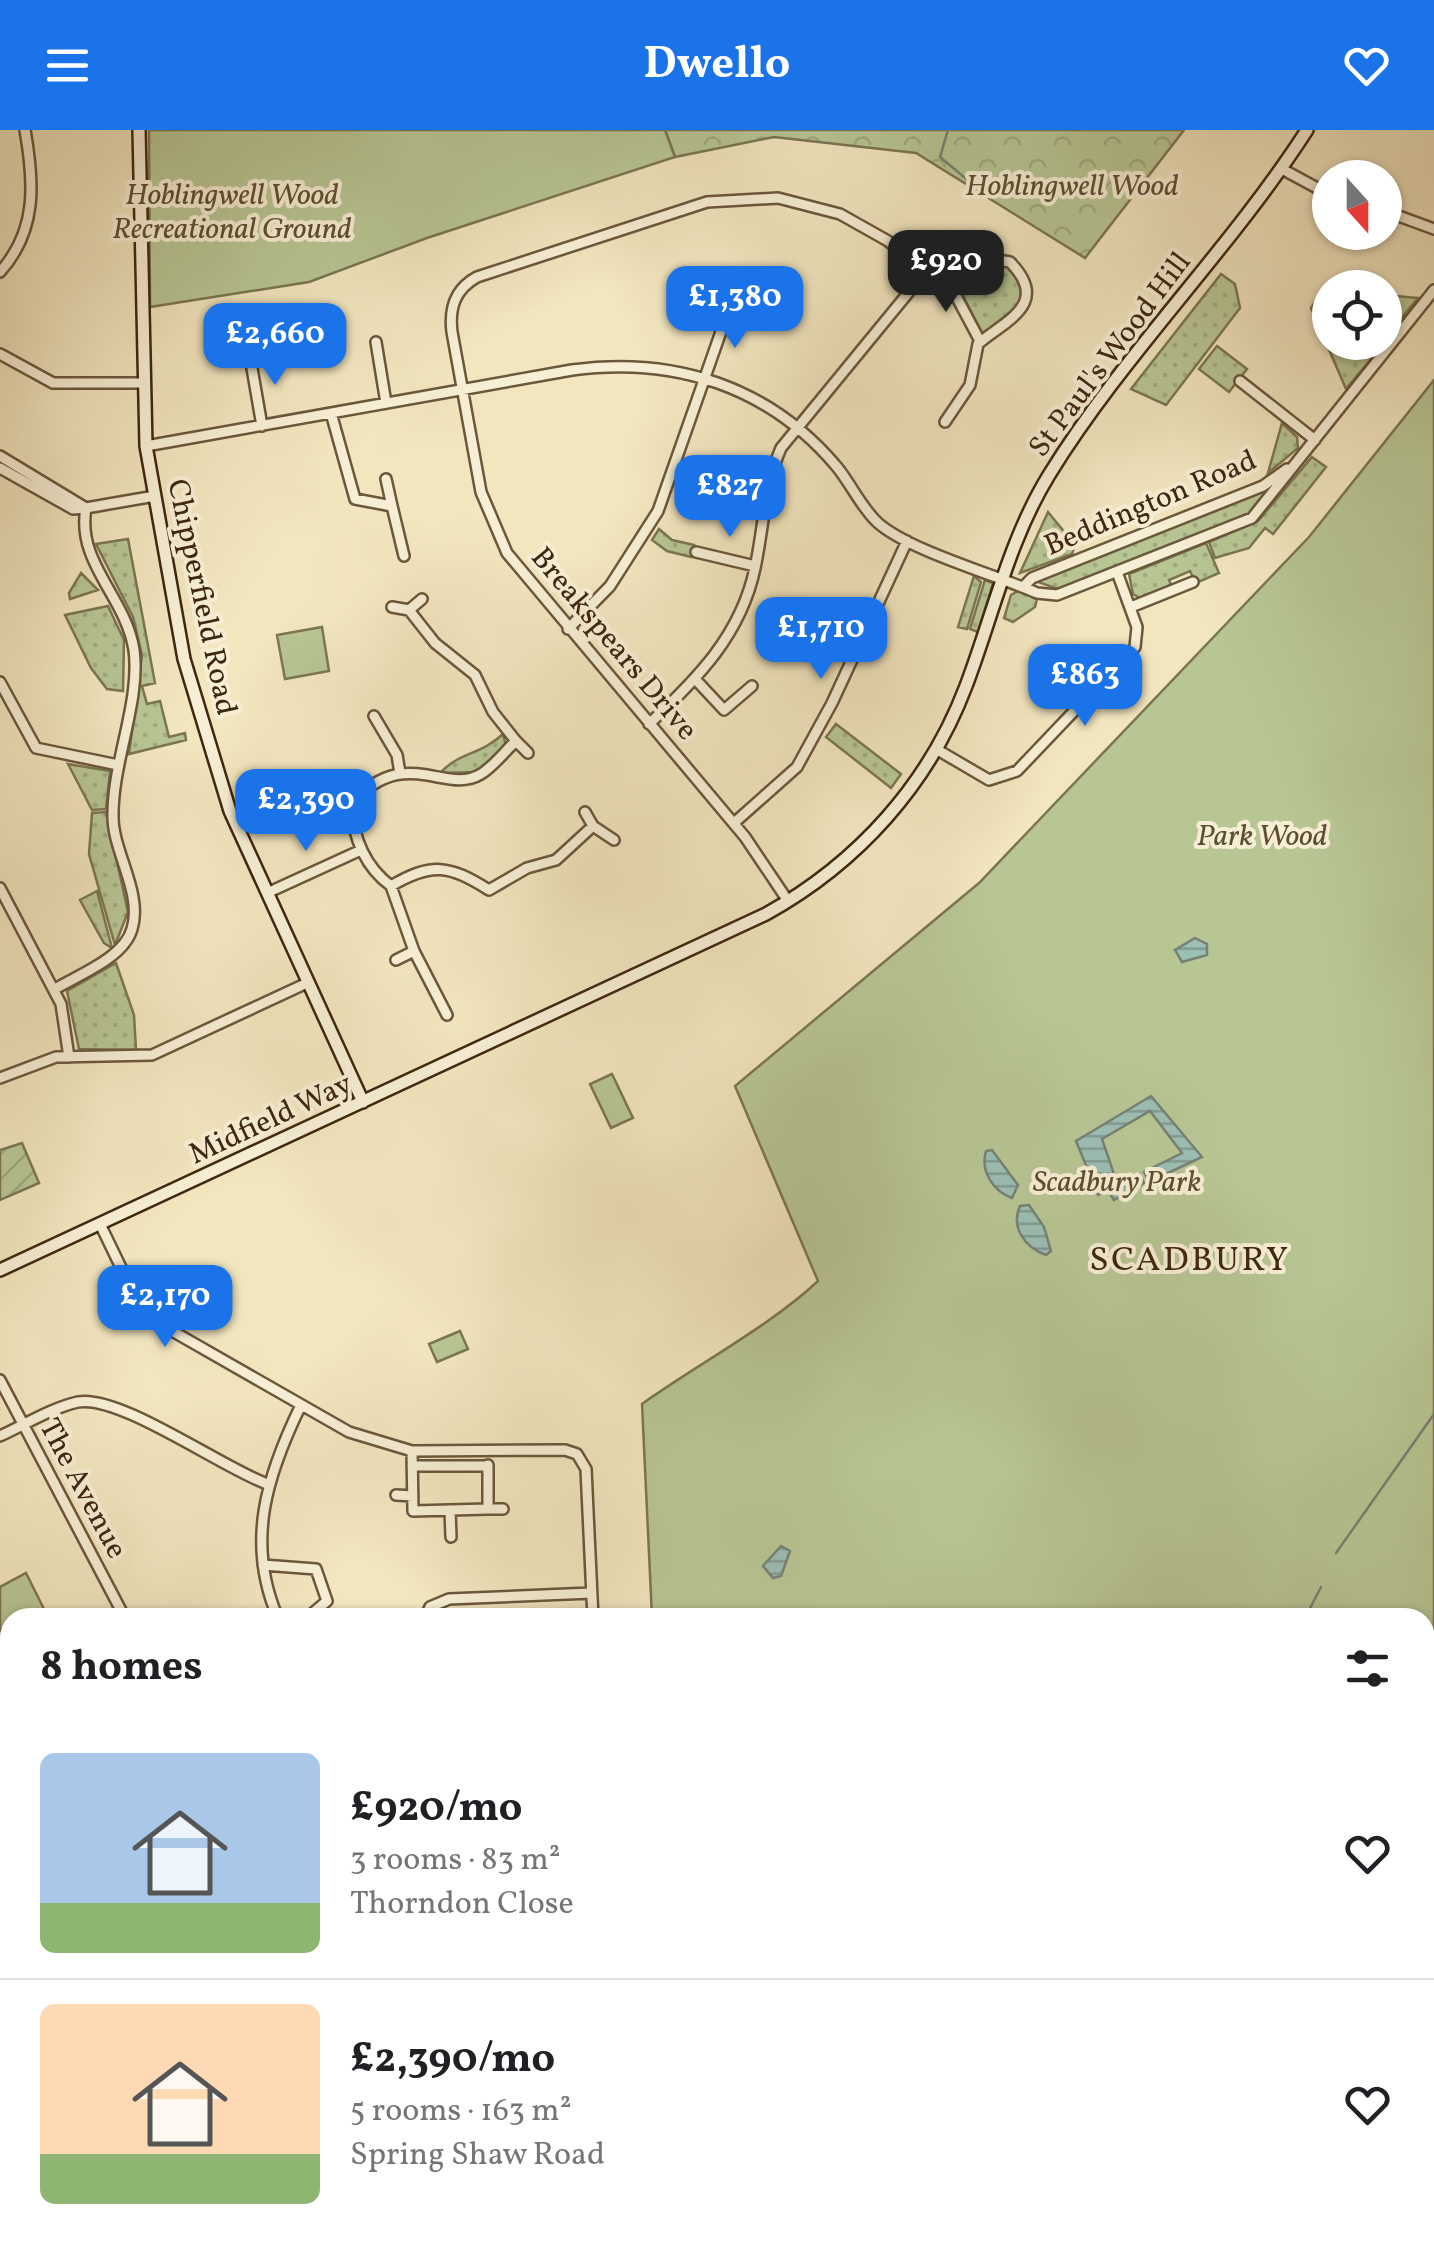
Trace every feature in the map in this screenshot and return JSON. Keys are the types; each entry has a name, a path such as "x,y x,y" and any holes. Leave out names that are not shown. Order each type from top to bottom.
{"street":[{"path":"0,272 22,240 30,215 34,181 25,130"},
{"name":"Chipperfield Road","path":"139,130 146,446 184,659 230,810 363,1102"},
{"name":"St Paul's Wood Hill","path":"560,1011 788,901 868,839 936,749 966,684 1002,576 1047,478 1080,428 1282,169 1307,130"},
{"path":"1282,169 1312,185"},
{"name":"Breakspears Drive","path":"788,901 734,823 513,563 493,526 481,492 450,318 455,300 470,280 707,202 755,197 814,205 866,227 927,270 952,293"},
{"path":"1402,217 1434,229"},
{"path":"945,422 970,386 980,341 952,293 991,259 1010,262 1026,281 1022,309 1001,330 980,341"},
{"path":"649,724 696,680 735,623 755,566 768,476 796,426 927,270"},
{"name":"Beddington Road","path":"1402,325 1434,290"},
{"path":"568,629 610,586 645,535 668,490 730,306 736,299 755,306"},
{"path":"262,426 249,351 250,340 267,336"},
{"path":"376,342 386,404"},
{"path":"0,354 60,384 142,383"},
{"path":"366,357 378,354"},
{"name":"Beddington Road","path":"146,446 618,364 706,377 743,391 796,426 836,466 877,522 907,541 1023,587 1058,595 1252,518 1316,440 1374,360"},
{"path":"1240,381 1316,440"},
{"path":"331,414 355,499 392,506"},
{"path":"0,456 86,508"},
{"name":"Beddington Road","path":"1023,587 1032,578 1263,486 1298,462"},
{"path":"0,468 74,509 155,496"},
{"path":"386,479 404,556"},
{"path":"55,989 115,952 132,930 134,908 112,820 134,650 122,612 90,555 86,508"},
{"path":"734,823 796,767 832,704 907,541"},
{"path":"696,552 755,566"},
{"path":"936,749 989,780 1014,774 1132,652 1138,632 1117,572"},
{"path":"1131,608 1194,582"},
{"path":"409,610 422,599"},
{"path":"392,607 409,610 435,643 475,674 493,712 528,753"},
{"path":"696,680 724,710 752,686"},
{"path":"0,682 36,748 118,766"},
{"path":"374,716 397,755 400,773"},
{"path":"351,804 367,786 400,773 427,772 453,778 480,776 516,741"},
{"path":"328,794 351,804"},
{"path":"351,804 361,850 376,875 390,886 414,951 446,1016"},
{"path":"585,812 593,826 614,840"},
{"path":"390,886 416,872 455,868 489,890 527,868 556,860 593,826"},
{"path":"267,893 361,850"},
{"path":"0,888 55,989 65,1016 68,1056"},
{"path":"396,960 414,951"},
{"path":"0,1078 41,1060 152,1055 308,983"},
{"name":"Midfield Way","path":"0,1270 560,1011"},
{"path":"100,1224 128,1280 158,1318 188,1343 365,1439 412,1451 571,1450 586,1469 592,1608"},
{"name":"The Avenue","path":"0,1380 120,1608"},
{"path":"0,1436 66,1406 100,1402 119,1408 231,1470 267,1484"},
{"path":"275,1608 263,1565 261,1530 267,1484 301,1406"},
{"path":"412,1451 413,1511 503,1509"},
{"path":"488,1452 488,1509"},
{"path":"412,1466 488,1466"},
{"path":"396,1495 412,1496"},
{"path":"450,1510 451,1537"},
{"path":"263,1565 316,1569 327,1601 319,1608"},
{"path":"429,1608 449,1599 591,1594"}],"green space":[{"name":"Hoblingwell Wood Recreational Ground","path":"149,130 665,130 675,157 427,238 309,282 150,307"},
{"name":"Hoblingwell Wood","path":"665,130 1184,130 1085,258 916,153 774,137 675,157"},
{"path":"990,262 1010,266 1022,284 1023,295 1010,316 982,333 961,292"},
{"path":"1221,274 1235,284 1240,308 1166,405 1131,389"},
{"path":"1402,297 1418,298 1402,317"},
{"path":"1217,346 1247,369 1229,392 1199,369"},
{"path":"1333,360 1370,360 1346,389"},
{"name":"Scadbury Park","path":"1434,380 1434,1608 652,1608 642,1404 756,1329 818,1281 735,1086 979,883 1309,537"},
{"path":"1282,423 1297,437 1298,448 1268,473"},
{"path":"1312,457 1326,467 1273,534 1265,528 1249,548 1215,558 1209,542 1258,521"},
{"path":"1278,481 1250,514 1058,589 1035,581"},
{"path":"1048,512 1075,545 1072,554 1020,573"},
{"path":"659,529 672,540 694,545 691,557 667,551 652,540"},
{"path":"128,539 155,683 142,686 147,704 160,701 169,737 185,733 186,740 129,754 142,655 133,617 96,544"},
{"path":"1206,543 1219,573 1196,583 1190,571 1169,580 1172,587 1142,599 1133,594 1129,574"},
{"path":"81,573 98,590 70,599 69,593"},
{"path":"974,576 981,582 967,629 958,627"},
{"path":"985,580 993,583 978,632 970,629"},
{"path":"1018,591 1037,599 1035,607 1013,622 1004,618 1011,595"},
{"path":"108,606 124,640 123,691 107,689 91,668 65,615"},
{"path":"322,627 329,671 285,679 277,635"},
{"path":"836,724 901,774 891,788 826,737"},
{"path":"503,734 506,746 478,772 440,773 455,761"},
{"path":"68,764 110,771 106,809 92,810"},
{"path":"106,812 128,912 115,945 89,854 92,813"},
{"path":"97,891 112,948 104,943 80,900"},
{"path":"116,963 134,1015 136,1050 79,1049 67,991"},
{"path":"612,1074 633,1118 611,1128 590,1084"},
{"path":"22,1143 39,1183 0,1200 0,1150"},
{"path":"460,1331 468,1349 437,1362 429,1344"},
{"path":"26,1573 44,1608 0,1608 0,1587"}],"water":[{"path":"1195,938 1207,944 1207,955 1182,962 1175,950"},
{"path":"1151,1096 1202,1157 1149,1182 1144,1172 1182,1153 1150,1111 1102,1139 1116,1180 1123,1182 1140,1174 1144,1183 1114,1200 1108,1191 1098,1195 1076,1141"},
{"path":"992,1150 1018,1185 1012,1198 999,1191 987,1173 986,1151"},
{"path":"1029,1205 1044,1227 1051,1251 1046,1255 1026,1242 1019,1229 1020,1206"},
{"path":"781,1546 790,1551 781,1576 773,1578 763,1566"}],"waterway":[{"path":"948,130 940,157 970,182"},
{"path":"1336,1553 1434,1414"},
{"path":"1310,1608 1321,1587"}],"district":[{"name":"SCADBURY","path":"1190,1258"}],"park label":[{"name":"Park Wood","path":"1262,835"}]}
